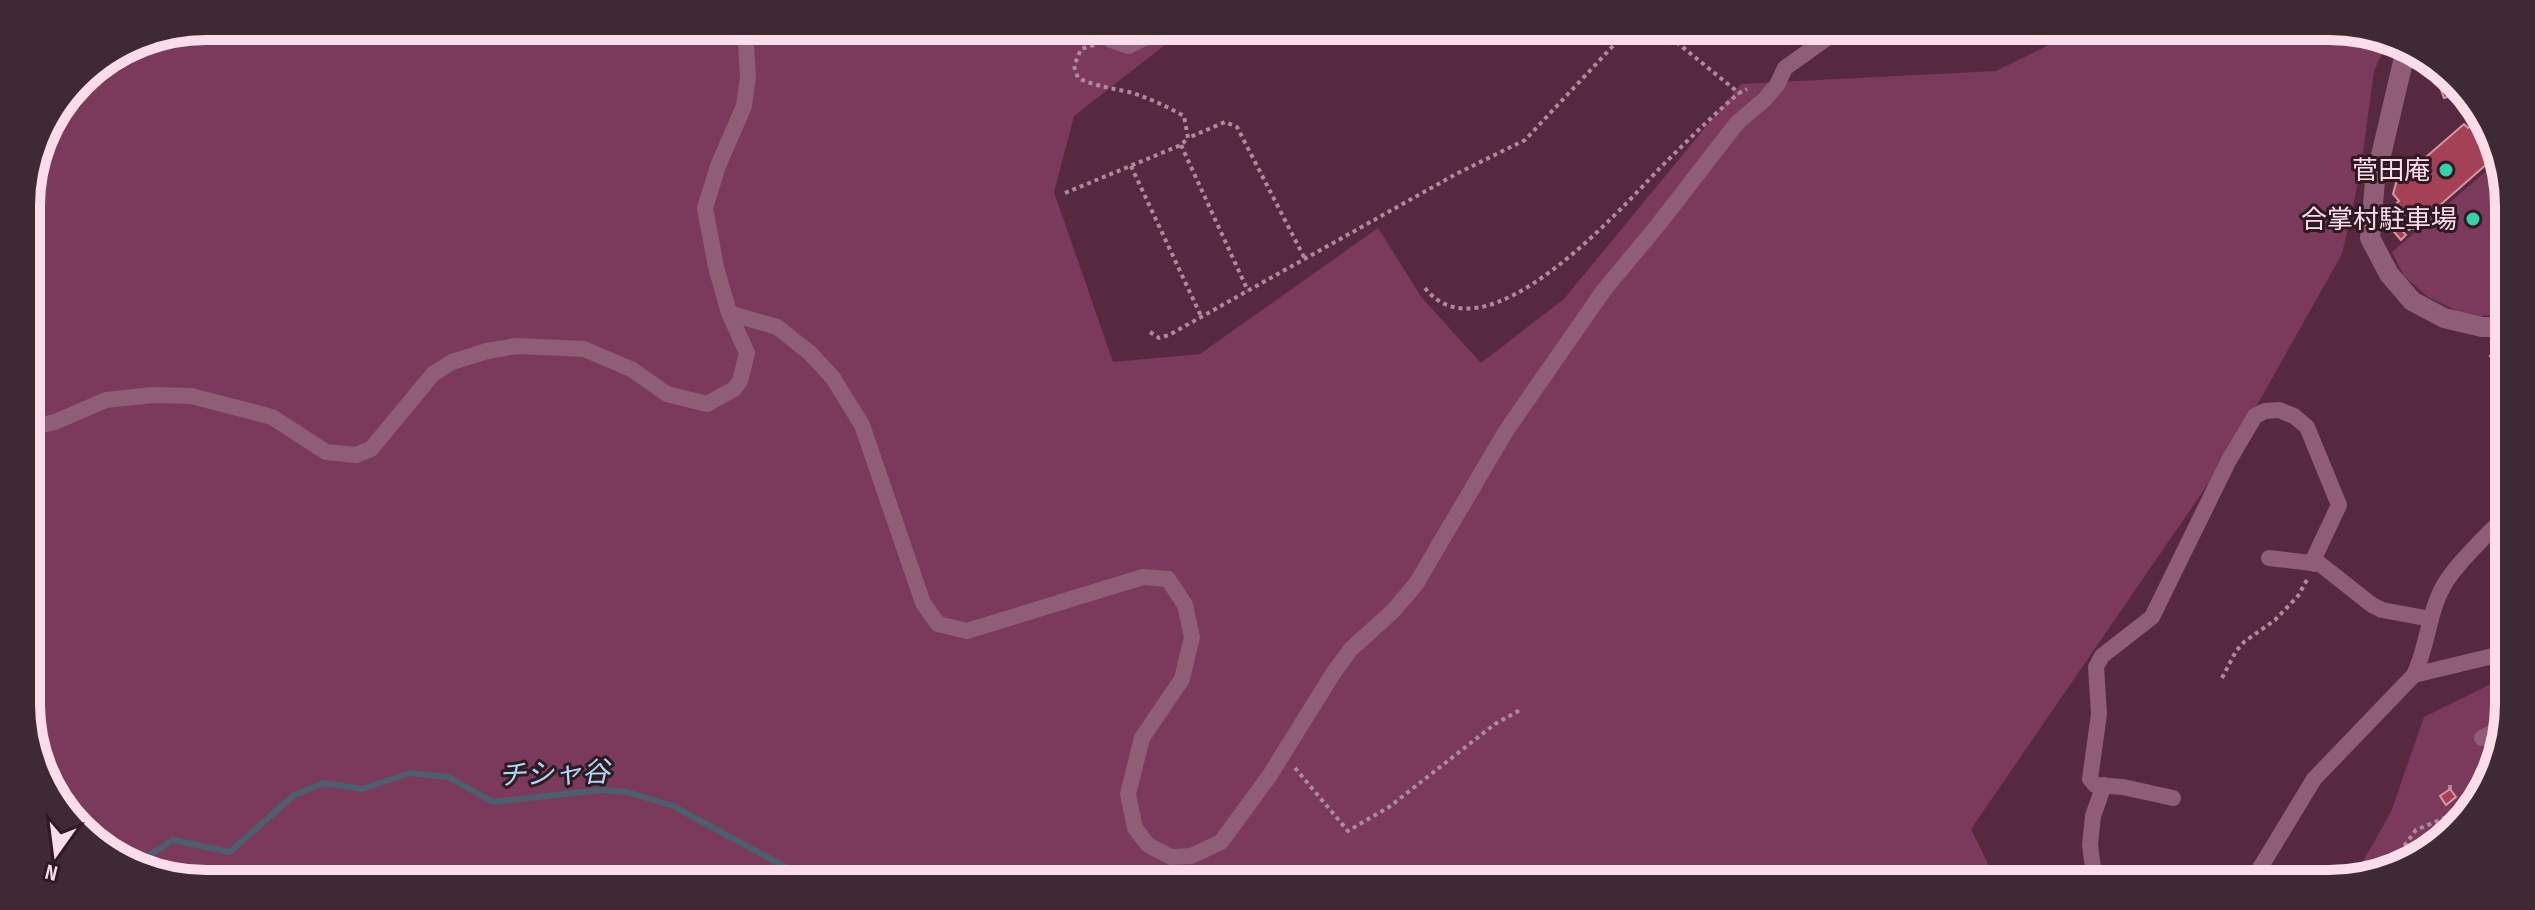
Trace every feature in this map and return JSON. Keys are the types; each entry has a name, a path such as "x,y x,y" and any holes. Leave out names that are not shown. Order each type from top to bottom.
{"street":[{"path":"40,425 106,400 152,395 191,396 272,417 326,452 356,455 371,449 433,374 452,362 516,346 584,349 631,369 667,394 707,404 734,389 740,381 747,353 729,313 716,267 705,208 718,166 744,106 748,76 746,40"},
{"path":"1117,40 1128,46 1140,40"},
{"path":"729,313 777,327 810,353 833,378 862,425 923,603 938,624 967,631 1143,577 1168,579 1185,605 1192,637 1182,679 1142,738 1128,794 1135,828 1148,845 1171,857 1191,856 1221,842 1351,649 1393,611 1416,584 1506,431 1604,290 1737,123 1777,85 1785,68 1824,40"},
{"path":"2404,58 2375,181 2370,238 2389,274 2412,301 2444,318 2495,327"},
{"path":"2173,798 2123,787 2095,785 2090,779 2099,714 2096,667 2102,656 2152,617 2228,462 2255,416 2265,411 2279,410 2294,416 2307,427 2339,505 2315,556 2315,564"},
{"path":"2259,870 2314,779 2414,675 2423,657 2431,619 2444,584 2495,528"},
{"path":"2269,558 2320,564 2382,610 2431,619"},
{"path":"2414,675 2495,655"},
{"path":"2482,738 2492,733"},
{"path":"2093,870 2090,845 2093,816 2104,785"}],"path":[{"path":"1098,40 1081,49 1074,66 1078,78 1161,103 1184,116 1188,138"},
{"path":"1150,332 1159,338 1169,335 1456,174 1525,140 1619,40"},
{"path":"1674,40 1739,93"},
{"path":"1425,288 1440,304 1459,310 1487,306 1515,294 1586,243 1714,114 1750,87"},
{"path":"1065,193 1181,145 1188,138 1225,122 1237,127 1305,259"},
{"path":"1181,145 1248,291"},
{"path":"1131,166 1202,317"},
{"path":"2222,678 2244,642 2275,620 2298,596 2315,564"},
{"path":"1283,754 1348,831 1389,807 1495,724 1520,710"},
{"path":"2398,855 2416,830 2455,811"}],"shaded area":[{"path":"1171,40 1074,116 1054,192 1113,362 1200,354 1378,228 1422,298 1481,363 1564,299 1741,84 1996,71 2059,40 2329,40 2351,41 2382,49 2374,71 2360,174 2342,254 2234,446 1971,829 1991,870 184,869 133,853 96,828 96,814 81,813 57,777 41,726 41,184 57,133 74,105 97,81 142,53 184,41"},
{"name":"合掌村駐車場","path":"2490,168 2495,206 2495,315 2457,311 2428,297 2404,276 2392,252"},
{"path":"2495,682 2492,736 2478,777 2467,796 2438,829 2412,848 2360,867 2391,812 2424,717"}],"building":[{"path":"2439,82 2452,95 2444,98"},
{"name":"菅田庵","path":"2464,124 2468,128 2473,124 2489,162 2415,230 2409,230 2389,210 2399,201 2393,194 2396,183"},
{"path":"2394,221 2406,235 2401,240 2389,226"},
{"path":"2450,789 2456,797 2446,805 2440,796"}],"waterway":[{"name":"チシャ谷","path":"145,858 173,840 230,852 294,795 324,783 362,789 410,773 448,777 493,802 601,790 627,792 673,806 791,870"}],"place":[{"name":"菅田庵","path":"2446,170"},
{"name":"合掌村駐車場","path":"2473,219"}]}
